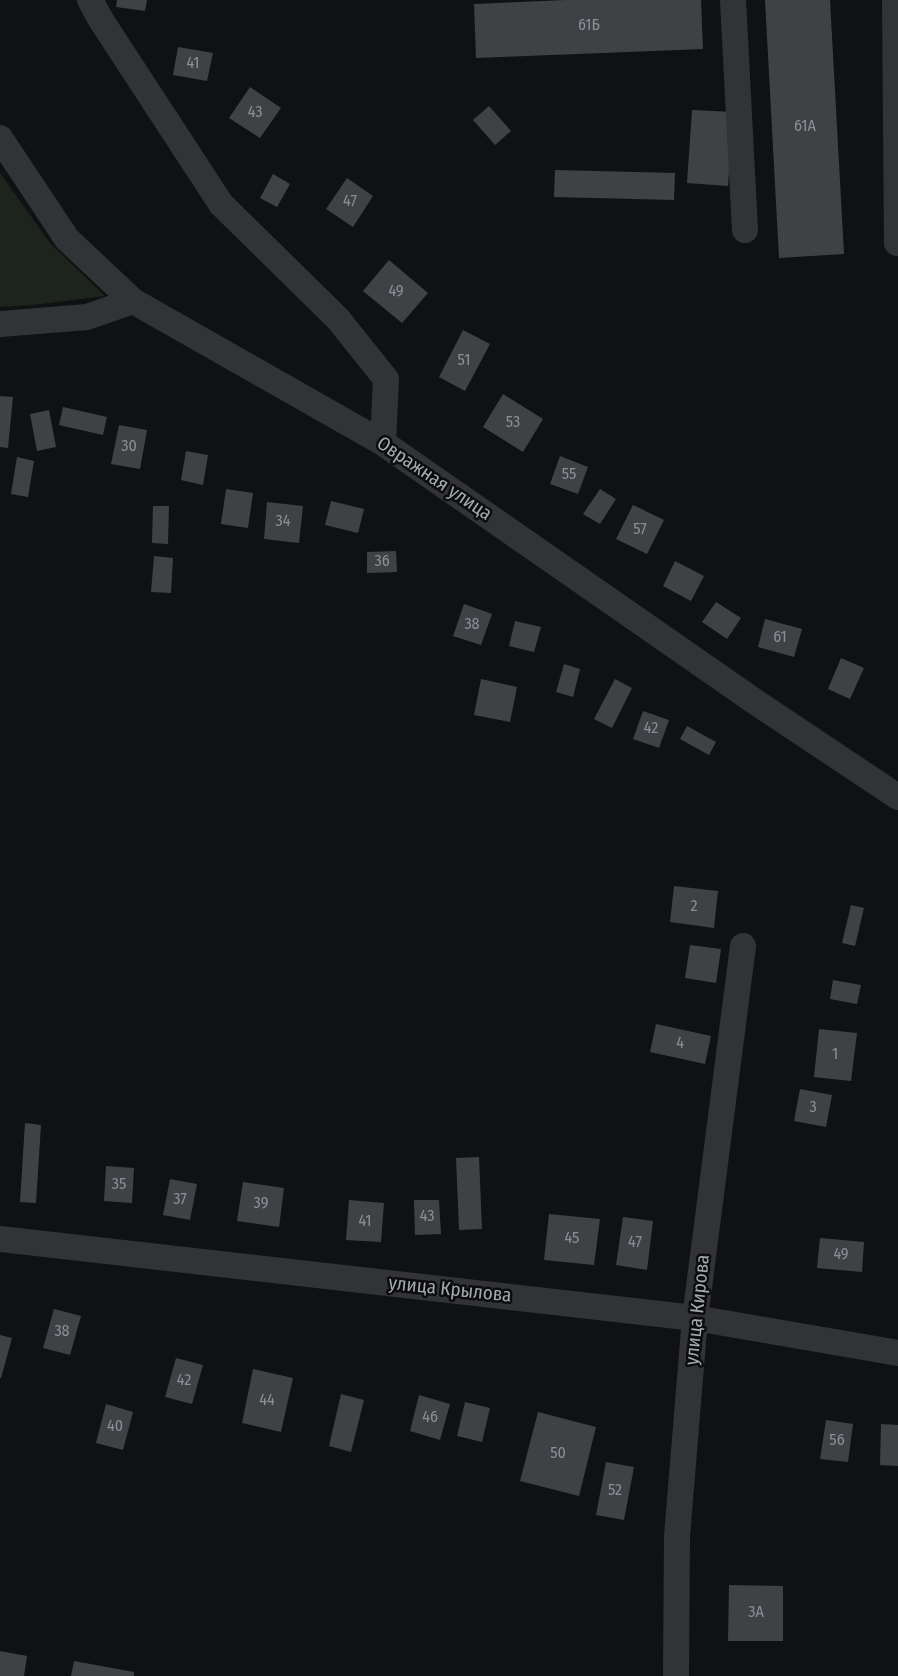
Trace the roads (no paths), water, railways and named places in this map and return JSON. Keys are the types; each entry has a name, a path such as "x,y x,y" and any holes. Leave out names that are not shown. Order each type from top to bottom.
{"street":[{"path":"90,0 221,204 338,319 386,379 383,443"},
{"path":"733,0 745,230"},
{"path":"895,0 897,243"},
{"name":"Овражная улица","path":"0,138 66,239 133,301 383,443 773,714 898,797"},
{"path":"0,324 87,317 133,301"},
{"name":"улица Кирова","path":"676,1676 677,1536 695,1318 743,946"},
{"name":"улица Крылова","path":"0,1239 695,1318 898,1353"}]}
